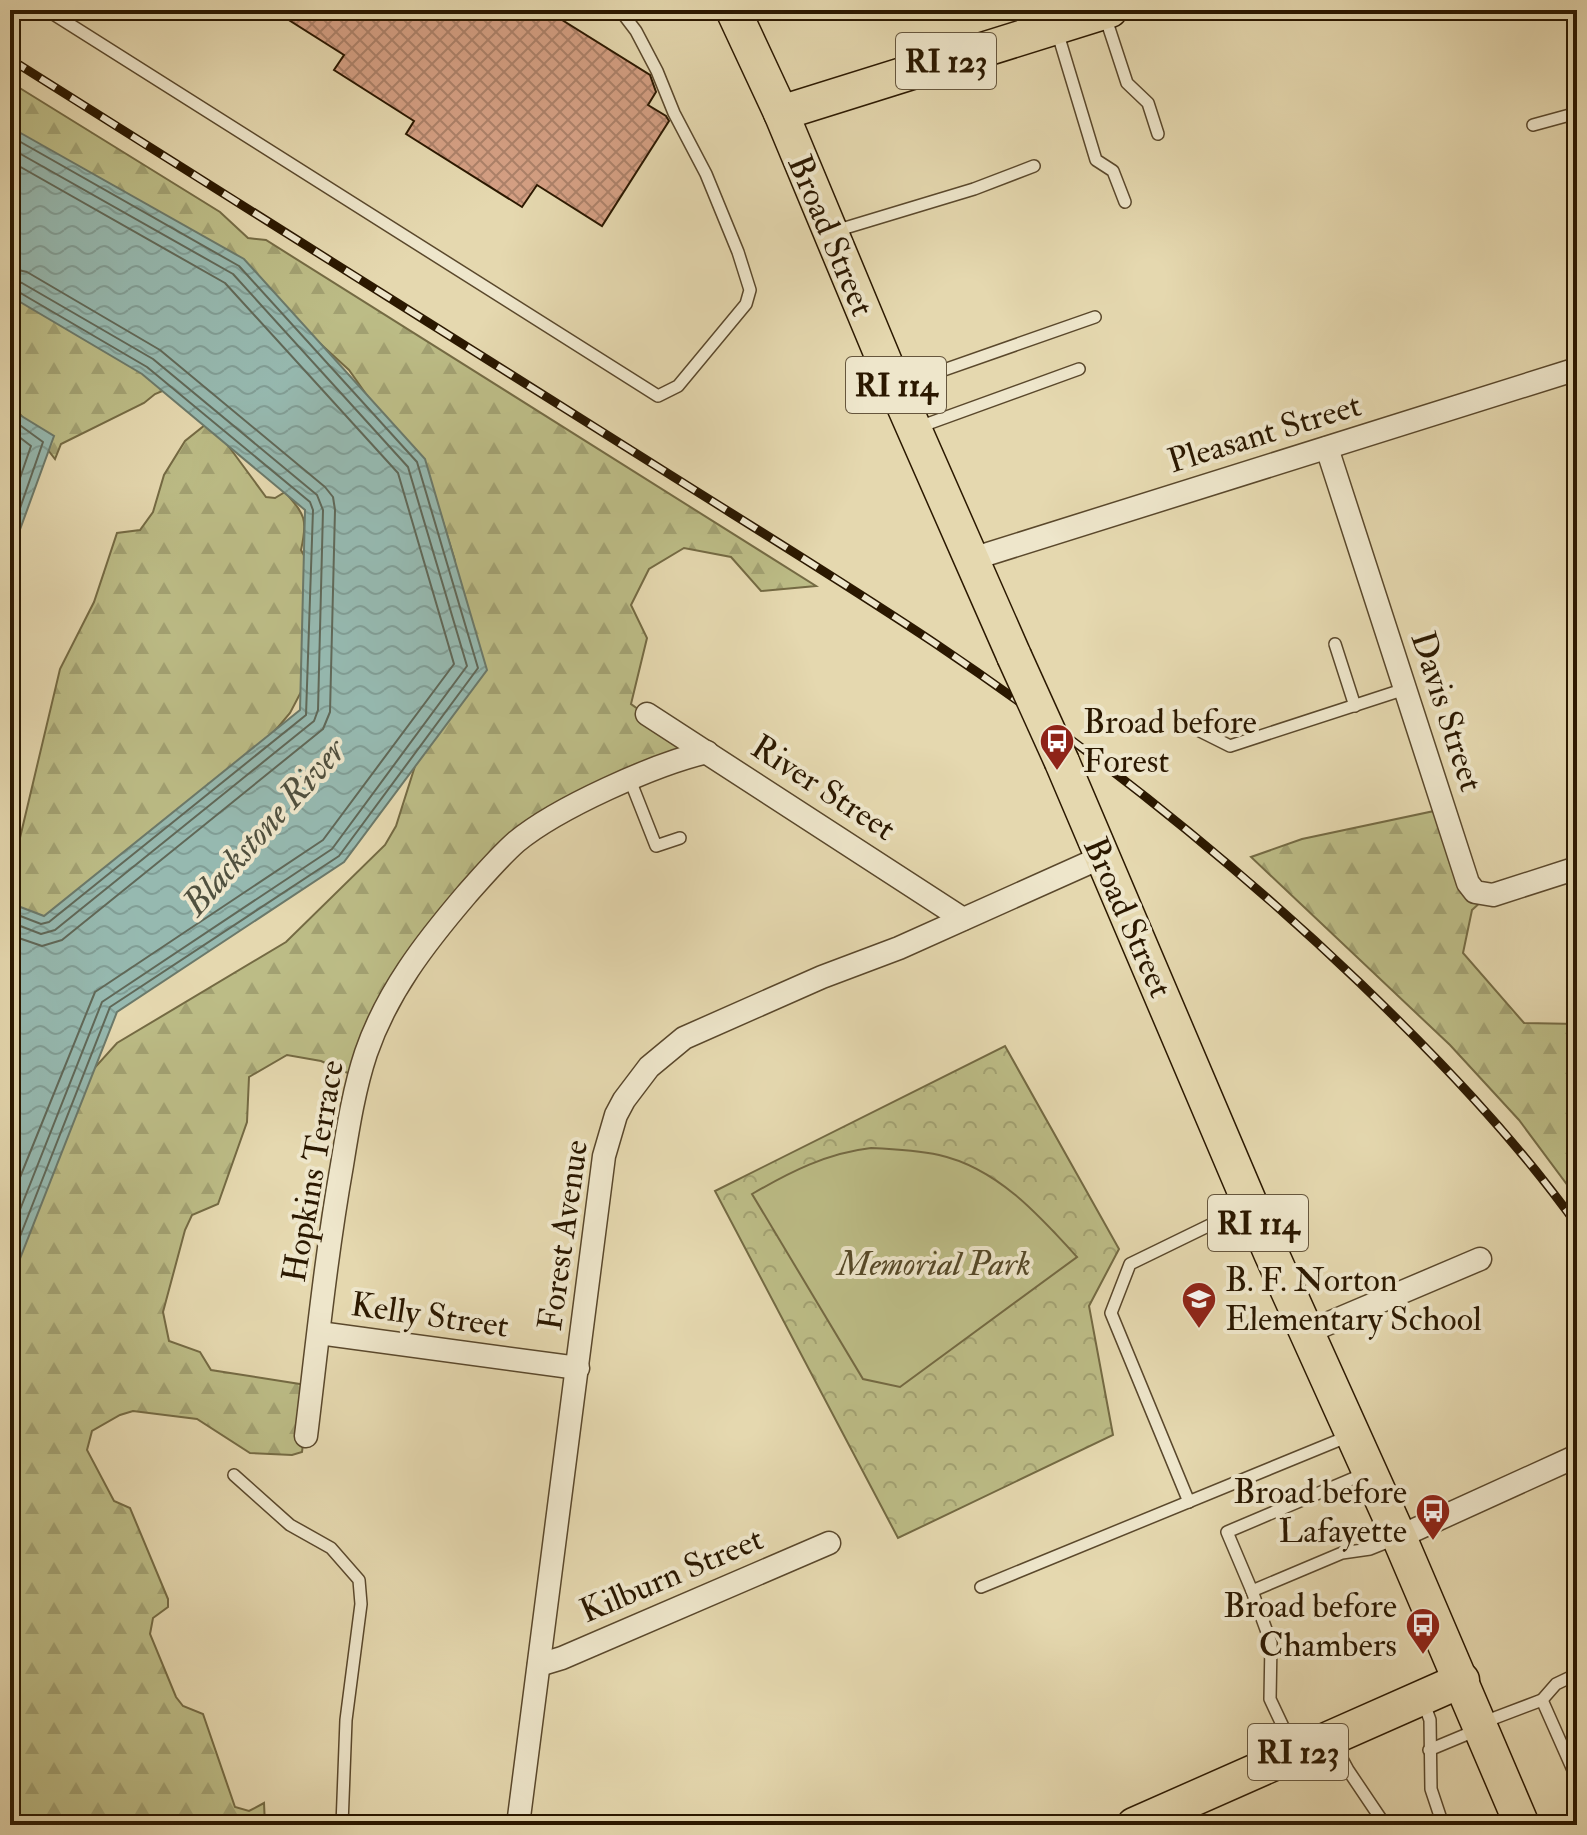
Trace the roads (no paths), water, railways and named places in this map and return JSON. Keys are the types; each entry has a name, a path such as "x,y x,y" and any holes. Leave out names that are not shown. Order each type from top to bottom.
{"main road":[{"name":"Broad Street","path":"733,10 781,113 896,387 1062,762 1251,1205 1462,1680 1522,1825"},
{"name":"RI 123","path":"781,113 1107,11"},
{"name":"RI 123","path":"1134,1825 1462,1680"}],"street":[{"name":"Pleasant Street","path":"972,559 1577,369"},
{"name":"Davis Street","path":"1327,448 1468,883 1475,892 1493,895 1577,868"},
{"name":"River Street","path":"647,714 963,919"},
{"name":"Hopkins Terrace","path":"306,1436 338,1188 358,1079 376,1028 392,995 426,943 510,848 553,819 659,765 707,752"},
{"name":"Forest Avenue","path":"518,1825 604,1156 616,1115 649,1067 684,1038 899,948 1102,857"},
{"path":"1308,1332 1480,1259"},
{"name":"Kelly Street","path":"319,1333 578,1368"},
{"path":"1399,1537 1577,1456"},
{"name":"Kilburn Street","path":"539,1665 562,1658 829,1543"}],"lane":[{"path":"47,10 658,396 678,386 746,304 750,290 706,174 674,113 657,71 636,31 620,10"},
{"path":"1107,11 1127,83 1148,103 1158,134"},
{"path":"1056,27 1096,160 1113,171 1125,202"},
{"path":"1533,125 1577,113"},
{"path":"831,232 974,189 1034,166"},
{"path":"896,387 1095,317"},
{"path":"914,428 1079,369"},
{"path":"1335,644 1355,706"},
{"path":"1198,730 1230,746 1405,689"},
{"path":"630,780 656,846 680,838"},
{"path":"1189,1502 1111,1313 1130,1264 1251,1205"},
{"path":"981,1587 1353,1434"},
{"path":"1296,1753 1270,1699 1271,1643 1227,1532 1370,1471"},
{"path":"234,1475 290,1525 331,1548 359,1580 361,1604 346,1720 342,1825"},
{"path":"1252,1591 1342,1553 1370,1549 1399,1537"},
{"path":"1429,1750 1542,1700 1556,1684 1577,1674"},
{"path":"1421,1698 1430,1720 1431,1789 1443,1825"},
{"path":"1542,1700 1577,1779"},
{"path":"1331,1738 1348,1770 1385,1825"}],"water":[{"name":"Blackstone River","path":"10,127 244,259 425,459 487,670 344,862 117,1012 10,1284 10,903 44,916 300,710 305,510 142,374 10,296"},
{"path":"10,409 54,436 10,557"}],"railway":[{"path":"10,59 866,598 1047,722 1208,847 1360,983 1474,1099 1577,1225"}],"place":[{"name":"Broad before Forest","path":"1057,772"},
{"name":"B. F. Norton Elementary School","path":"1199,1330"},
{"name":"Broad before Lafayette","path":"1433,1542"},
{"name":"Broad before Chambers","path":"1423,1656"}],"park label":[{"name":"Memorial Park","path":"934,1263"}]}
